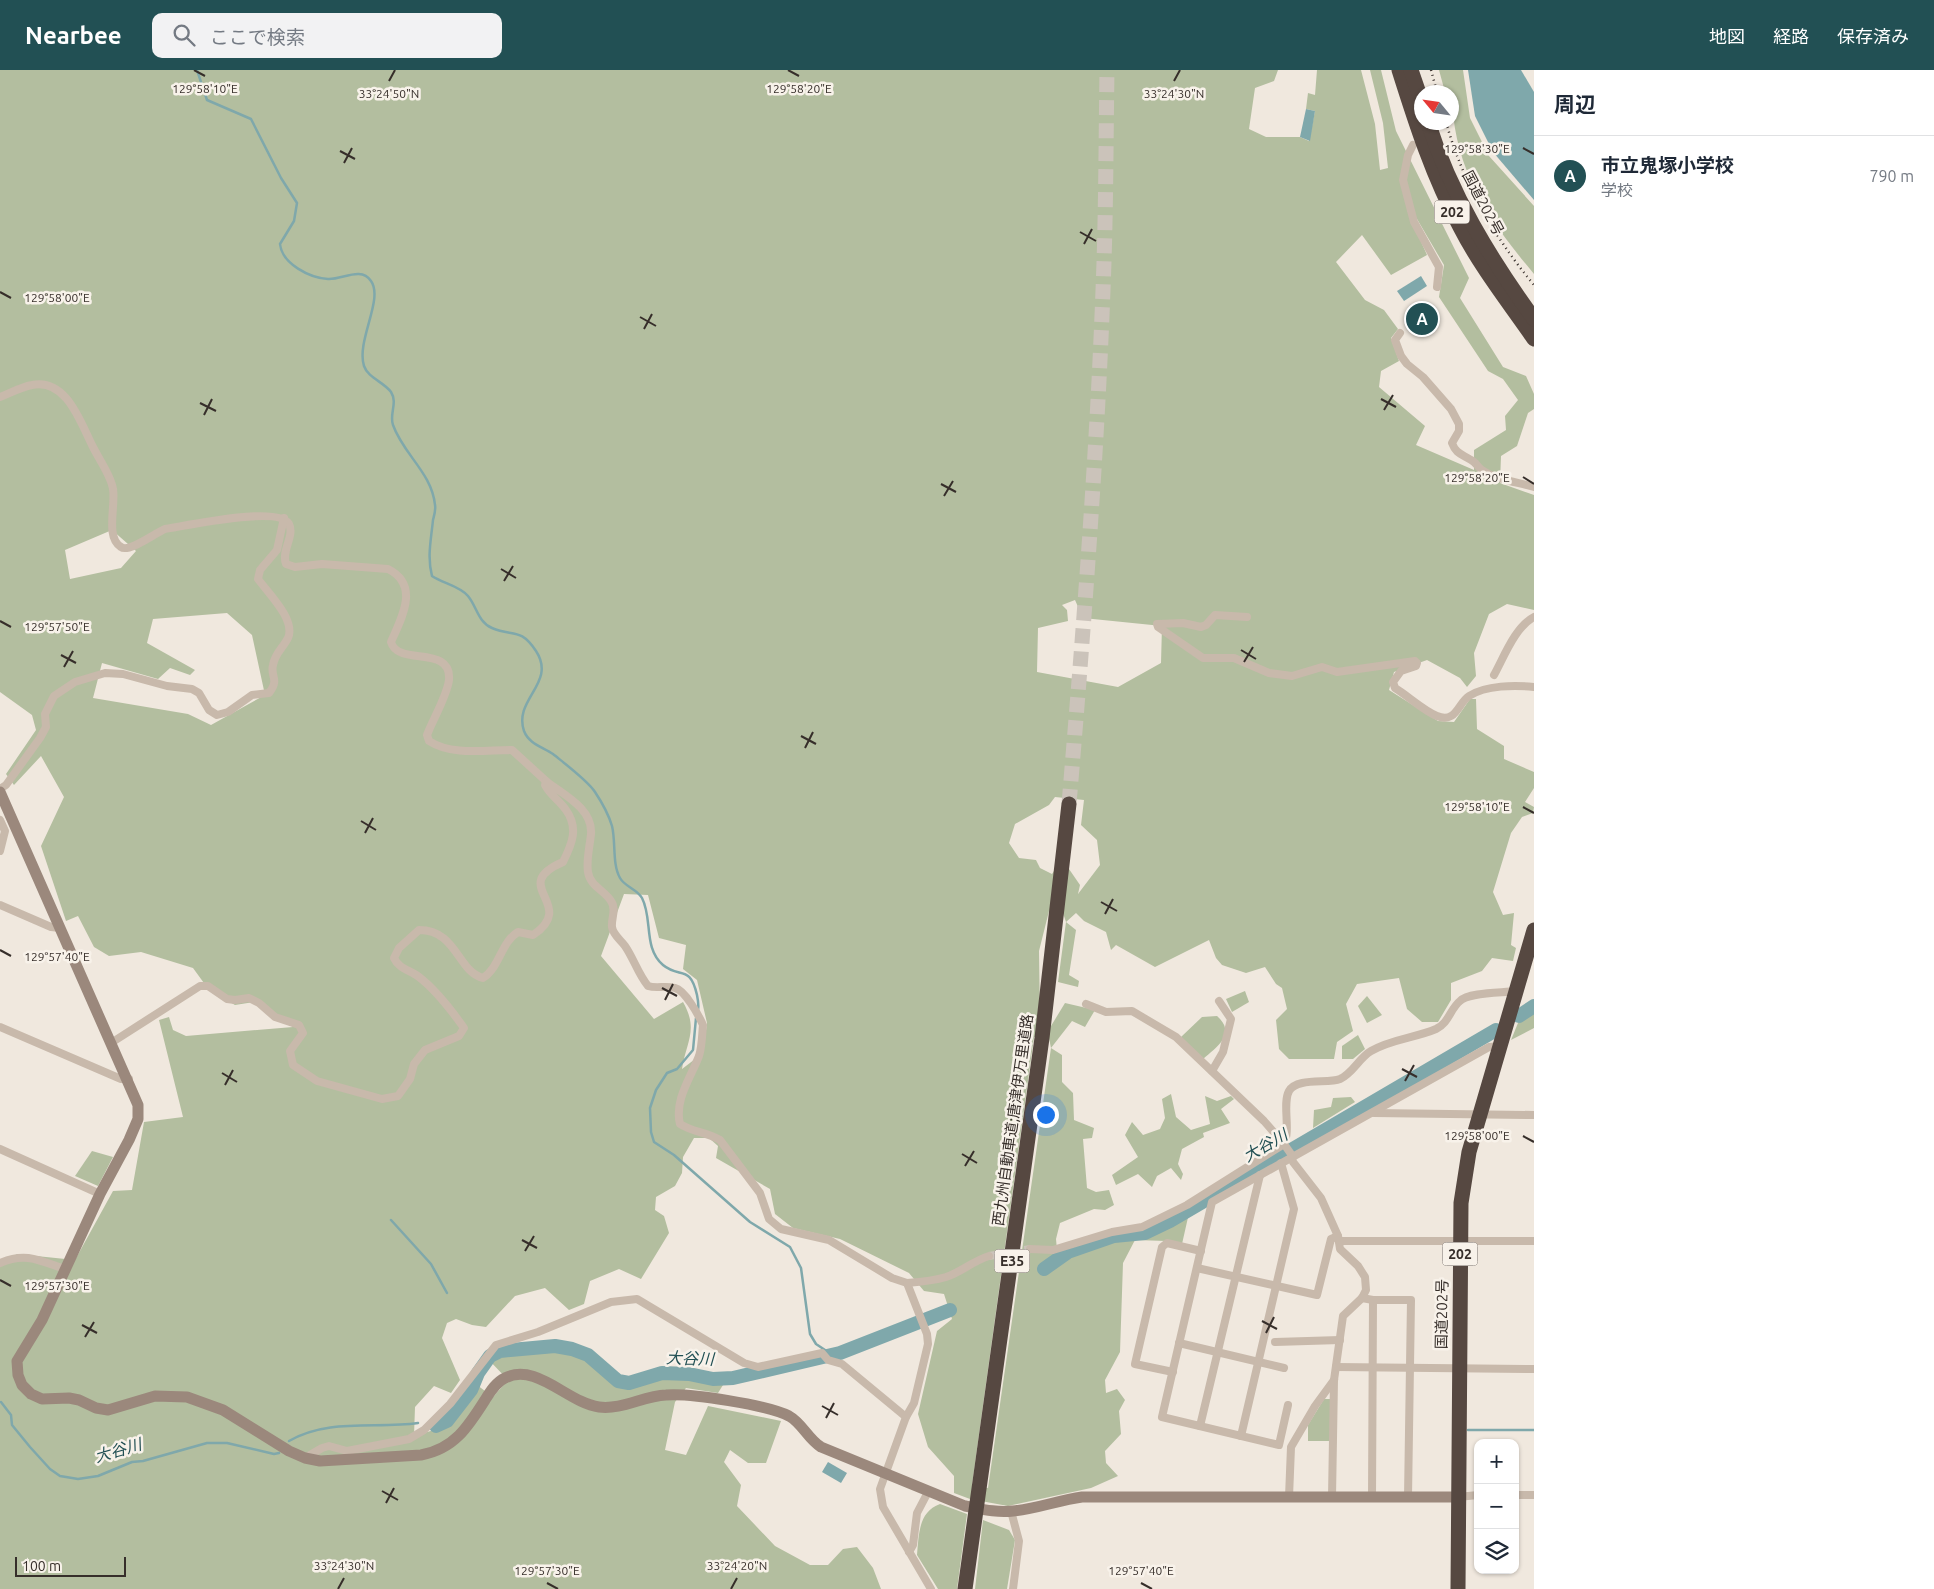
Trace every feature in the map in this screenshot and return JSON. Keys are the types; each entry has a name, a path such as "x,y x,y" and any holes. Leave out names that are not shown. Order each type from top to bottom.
{"highway":[{"name":"国道202号","path":"1400,70 1418,130 1438,182 1460,228 1534,339"},
{"path":"1411,70 1416,85"},
{"name":"国道202号","path":"1431,130 1451,182 1476,232 1534,319"},
{"name":"西九州自動車道;唐津伊万里道路","path":"965,1589 1050,978 1064,864 1069,804"},
{"name":"国道202号","path":"1458,1589 1457,1497 1460,1241 1464,1176 1534,930"}],"street":[{"path":"1413,145 1408,155 1403,180 1414,222 1439,267 1437,288"},
{"path":"1400,333 1395,340 1401,356 1451,408 1459,424 1452,443 1455,450 1461,456 1472,460 1480,469 1490,475 1534,487"},
{"path":"0,397 34,385 52,388 69,399 113,488 113,536 120,547 126,549 135,546 151,535 165,529 263,514 284,518 288,522 291,530 283,556 286,564 295,566 322,564 388,569 396,573 403,584 407,597 406,606 391,642 393,648 398,652 429,657 442,662 449,670 449,682 427,735 429,741 440,748 451,750 512,750 546,781 570,797 586,814 591,830 588,871 591,881 611,901 614,910 612,928 648,986 656,989 674,987 681,990 700,1018 703,1025 699,1055 685,1086 678,1115 680,1124 688,1129 711,1134 720,1140 760,1193 769,1220 780,1229 830,1240 892,1278 906,1283 928,1282 948,1276 977,1259 989,1256"},
{"path":"284,518 276,550 260,570 258,579 288,622 290,632 285,644 277,653 272,667 276,678 274,687 269,693 252,695 228,712 217,715 209,710 199,693 192,689 167,686 123,674 105,673 75,682 54,696 45,714 46,727 40,738 0,791 129,1079 138,1104 138,1119 64,1269 42,1320 17,1361 22,1385 31,1394 42,1399 68,1398 79,1400 96,1408 108,1410 155,1396 187,1397 224,1410 289,1452 320,1461 422,1455 438,1452 454,1442 502,1378 516,1373 531,1375 582,1402 598,1407 615,1407 665,1394 689,1395 778,1412 799,1424 810,1440 821,1447 928,1492 965,1506 986,1510 1011,1511 1059,1500 1082,1497 1457,1497 1474,1495"},
{"path":"1246,617 1215,615 1206,625 1201,627 1183,623 1157,624 1158,628 1183,642 1203,658 1234,658 1270,674 1292,676 1322,667 1337,672 1415,660 1416,666 1401,671 1393,682 1394,688 1409,696 1437,717 1450,718 1457,712 1466,698 1474,692 1498,687 1534,687"},
{"path":"1494,675 1517,634 1527,620 1534,617"},
{"path":"112,1042 200,986 208,986 227,998 234,1000 249,998 259,1003 276,1017 300,1025 303,1033 290,1051 293,1065 317,1081 382,1099 398,1096 410,1079 414,1064 425,1050 459,1036 464,1028 456,1016 420,977 397,964 394,958 399,948 419,930 427,930 449,941 474,975 483,978 490,974 512,936 518,932 533,935 541,930 549,913 550,905 540,888 540,878 546,869 563,862 572,843 575,831 566,810 548,792 546,781"},
{"path":"0,820 5,832 0,851"},
{"path":"0,905 52,927 60,928"},
{"path":"1285,1145 1288,1095 1294,1086 1309,1082 1340,1079 1352,1070 1363,1056 1380,1046 1438,1028 1447,1021 1458,1002 1466,996 1516,991"},
{"path":"1212,1071 1223,1052 1231,1018 1219,1001"},
{"path":"1086,1004 1106,1012 1132,1011 1176,1037 1212,1071 1285,1145 1293,1162 1321,1198 1339,1239 1340,1249 1358,1266 1366,1277 1366,1290 1362,1298 1343,1316 1334,1380 1332,1497"},
{"path":"0,1027 121,1079 129,1079"},
{"path":"1288,1404 1279,1444 1162,1417 1212,1202 1488,1047 1500,1046"},
{"path":"1372,1113 1534,1115"},
{"path":"1030,1249 1054,1250 1112,1232 1142,1227 1186,1205 1285,1145"},
{"path":"0,1150 100,1194"},
{"path":"1241,1436 1294,1209 1282,1163"},
{"path":"1200,1426 1260,1175"},
{"path":"1197,1268 1317,1295 1331,1239 1534,1241"},
{"path":"1173,1372 1135,1364 1136,1356 1162,1247 1167,1243 1201,1251"},
{"path":"0,1263 15,1256 32,1258 64,1269"},
{"path":"906,1283 924,1327 928,1344 914,1403 906,1417 880,1489 883,1507 931,1589"},
{"path":"1362,1298 1373,1300 1411,1300 1408,1497"},
{"path":"305,1458 329,1446 347,1450 409,1439 424,1430 450,1404 496,1345 538,1332 611,1302 637,1299 744,1364 758,1367 819,1352 842,1364 906,1417"},
{"path":"1372,1497 1373,1300"},
{"path":"1275,1342 1340,1340"},
{"path":"1179,1343 1284,1368"},
{"path":"1336,1367 1534,1369"},
{"path":"1289,1497 1291,1447 1315,1406 1334,1380"},
{"path":"909,1552 913,1545 917,1513 928,1492"},
{"path":"1519,1495 1534,1495"},
{"path":"1011,1511 1020,1541 1013,1589"}],"green space":[{"path":"0,70 1278,70 1274,81 1255,88 1249,129 1266,137 1300,137 1309,141 1315,111 1306,109 1308,93 1315,95 1317,70 1361,70 1375,124 1380,170 1388,168 1383,123 1370,70 1381,70 1396,131 1469,278 1460,298 1503,367 1526,376 1534,394 1534,409 1528,413 1517,446 1501,456 1500,483 1534,495 1534,610 1507,604 1489,614 1474,653 1476,676 1467,687 1460,678 1427,660 1394,672 1389,690 1438,721 1454,722 1470,699 1476,699 1477,729 1504,746 1504,759 1534,772 1534,788 1525,802 1534,807 1533,813 1522,817 1511,833 1493,892 1503,915 1514,913 1511,945 1516,948 1513,961 1492,958 1482,971 1451,983 1451,1000 1438,1022 1422,1022 1407,1009 1399,978 1357,984 1346,1004 1353,1031 1337,1042 1334,1059 1289,1059 1279,1049 1276,1020 1287,1009 1282,988 1276,984 1265,967 1246,973 1222,965 1216,958 1209,940 1155,967 1116,945 1111,950 1106,932 1084,921 1076,913 1066,922 1063,913 1049,911 1039,951 1040,1020 1051,1026 1065,1003 1095,1010 1085,1027 1072,1021 1051,1048 1062,1055 1062,1082 1073,1093 1074,1120 1094,1128 1092,1138 1083,1139 1087,1188 1096,1192 1109,1190 1114,1205 1105,1210 1094,1209 1060,1223 1056,1239 1058,1261 1113,1240 1135,1240 1123,1263 1120,1352 1105,1380 1106,1393 1117,1389 1125,1400 1119,1411 1121,1434 1105,1451 1106,1463 1118,1476 1091,1488 1008,1506 970,1499 954,1493 954,1476 928,1447 918,1414 937,1331 952,1319 944,1294 924,1291 909,1273 840,1239 793,1228 775,1214 770,1189 716,1158 718,1146 709,1138 694,1138 683,1157 682,1173 675,1186 656,1197 655,1210 664,1216 669,1233 641,1279 619,1269 590,1281 584,1304 569,1310 545,1288 515,1296 486,1327 472,1325 456,1319 447,1323 442,1338 460,1380 451,1393 434,1386 415,1407 414,1436 434,1430 473,1382 493,1397 508,1380 487,1358 496,1347 555,1350 587,1358 616,1382 628,1386 659,1375 691,1378 723,1385 718,1393 686,1388 675,1402 665,1450 686,1455 708,1406 781,1421 766,1463 748,1463 730,1450 724,1462 741,1485 737,1506 775,1546 810,1565 828,1565 843,1549 857,1547 873,1568 881,1589 0,1589 0,1266 17,1254 75,1260 113,1191 132,1190 144,1122 183,1117 159,1020 169,1017 173,1030 186,1036 293,1027 254,1002 235,1005 209,990 193,968 141,952 109,956 94,947 78,916 66,921 41,846 64,797 41,756 14,785 6,774 36,730 32,715 0,692","holes":["1407,210 1417,219 1444,265 1439,297 1488,371 1503,379 1518,400 1505,416 1506,430 1474,450 1474,470 1416,445 1425,426 1379,387 1381,371 1399,361 1391,338 1398,329 1384,310 1365,300 1336,262 1362,235 1391,275 1427,255","112,530 136,551 121,568 70,579 65,550","1075,600 1083,618 1162,626 1161,663 1118,687 1037,672 1038,628 1068,621 1067,610 1062,605","227,613 252,635 265,695 211,725 188,714 93,698 102,663 158,679 170,668 190,675 195,670 147,643 153,619","1055,797 1084,800 1081,825 1097,840 1100,865 1078,894 1080,885 1069,869 1056,868 1052,874 1040,868 1036,860 1019,858 1009,843 1015,824 1049,805","624,894 648,895 659,938 686,945 683,969 697,980 707,1023 703,1053 682,1069 691,1028 688,1012 683,1002 654,1019 601,956","1034,1037 1049,1038 1051,1048 988,1488 972,1485"]},
{"path":"1439,70 1463,70 1470,118 1489,156 1534,206 1534,274 1502,233 1476,190 1458,144 1456,130 1459,130 1459,85 1443,85"},
{"path":"1066,922 1076,930 1069,975 1079,981 1078,987 1058,982"},
{"path":"1245,991 1249,1002 1232,1012 1226,999"},
{"path":"1367,996 1382,1015 1367,1023 1358,1006"},
{"path":"1534,1012 1534,1028 1511,1040 1518,1023"},
{"path":"1217,1016 1223,1023 1225,1034 1219,1045 1203,1059 1181,1037 1202,1017"},
{"path":"1358,1035 1365,1049 1353,1059 1342,1059 1342,1046"},
{"path":"1171,1094 1176,1117 1191,1130 1210,1124 1205,1096 1217,1101 1231,1096 1234,1099 1221,1109 1230,1123 1203,1133 1204,1137 1182,1149 1178,1164 1183,1174 1181,1180 1171,1168 1157,1176 1152,1187 1138,1174 1116,1185 1112,1175 1138,1157 1125,1135 1132,1122 1143,1135 1160,1129 1165,1118 1162,1099"},
{"path":"1351,1097 1355,1102 1313,1128 1314,1110 1331,1107 1333,1098"},
{"path":"92,1151 113,1157 98,1186 75,1176"},
{"path":"1189,1213 1182,1244 1166,1241 1135,1240"},
{"path":"1324,1399 1331,1399 1331,1441 1308,1441 1308,1425"},
{"path":"940,1504 967,1514 957,1589 938,1589 917,1555 919,1532 924,1518 927,1513"},
{"path":"983,1520 1009,1530 1015,1540 1007,1589 975,1589"}],"water":[{"path":"1468,70 1521,70 1534,92 1534,200 1493,152 1475,116"},
{"path":"1306,109 1315,111 1310,141 1300,137"},
{"path":"1421,276 1427,286 1404,301 1397,291"},
{"path":"828,1462 847,1473 841,1483 822,1472"}],"waterway":[{"path":"197,70 207,100 251,119 281,178 297,203 294,221 280,244 286,258 298,269 313,276 333,279 357,274 367,277 371,281 374,289 374,298 364,345 364,366 372,377 391,392 394,400 393,425 403,445 429,483 433,494 435,509 430,548 432,576 465,593 487,625 499,631 521,636 536,651 541,662 541,672 539,682 524,710 522,720 524,731 529,739 553,754 582,778 597,796 612,826 615,860 620,878 640,895 645,906 650,942 653,950 663,965 691,979 697,995 698,1010"},
{"name":"大谷川","path":"1519,1016 1534,1006"},
{"path":"696,1018 693,1050 677,1069 667,1073 656,1090 650,1108 651,1132 654,1142 674,1155 750,1222 790,1247 801,1268 810,1334 816,1344 831,1354"},
{"name":"大谷川","path":"1044,1269 1068,1252 1114,1236 1145,1233 1170,1221 1496,1030"},
{"path":"391,1220 431,1264 447,1293"},
{"name":"大谷川","path":"436,1426 447,1421 471,1390 478,1373 490,1356 500,1351 555,1346 572,1349 588,1355 618,1381 629,1383 662,1373 689,1374 713,1379 733,1378 840,1353 950,1310"},
{"name":"大谷川","path":"1,1402 11,1415 12,1425 50,1469 60,1476 78,1479 98,1476 132,1462 143,1461 207,1443 227,1443 274,1454 279,1453"},
{"name":"大谷川","path":"289,1441 320,1429 418,1423"},
{"path":"1468,1430 1534,1430"}],"tunnel":[{"path":"1069,804 1098,398 1105,238 1107,70"},
{"path":"989,1256 1030,1249"}],"railway":[{"path":"1431,70 1435,85"},
{"path":"1448,130 1461,166 1481,208 1519,267 1534,285"}],"place":[{"name":"市立鬼塚小学校","path":"1422,319"}]}
